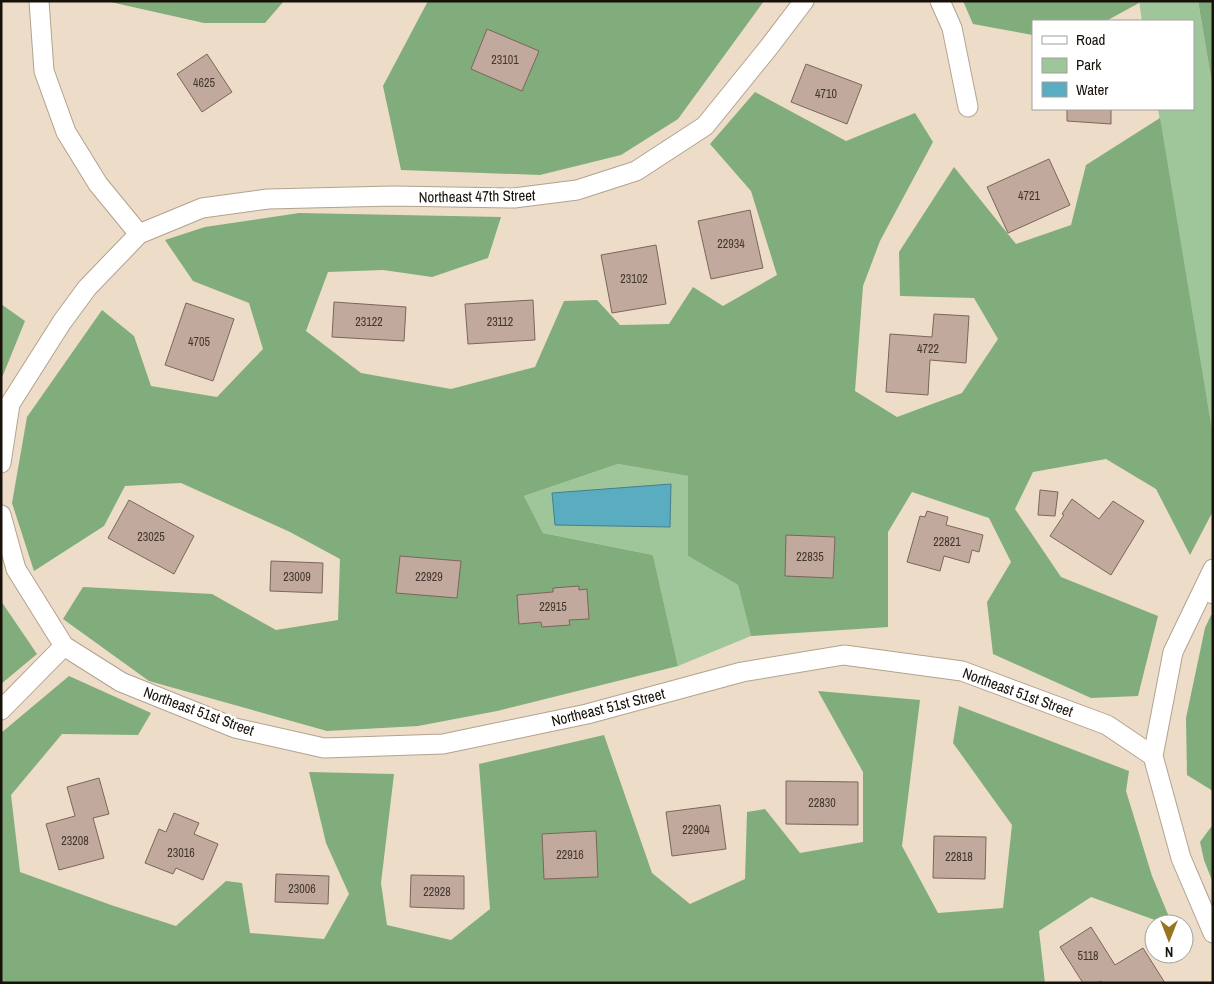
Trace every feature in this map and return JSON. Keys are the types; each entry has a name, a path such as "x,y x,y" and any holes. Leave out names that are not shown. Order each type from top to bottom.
{"street":[{"path":"1,463 10,404 62,322 87,288 139,234 98,184 66,132 44,72 39,1"},
{"name":"Northeast 47th Street","path":"139,234 202,208 268,199 393,196 514,198 577,190 636,171 704,126 804,1"},
{"path":"940,1 952,28 968,107"},
{"path":"1,515 16,569 64,646 1,710"},
{"path":"1213,569 1206,597 1173,652 1153,756 1181,858 1213,933"},
{"name":"Northeast 51st Street","path":"64,646 121,682 235,728 324,748 443,744 587,714 742,672 844,655 962,671 1107,725 1153,756"}],"green space":[{"path":"106,1 284,1 265,23 204,23"},
{"path":"428,1 764,1 678,119 621,155 540,175 401,170 383,86"},
{"path":"963,1 1139,1 1139,3 1108,20 1032,20 1032,35 973,24"},
{"path":"1139,1 1198,1 1213,89 1213,435 1158,110 1194,110 1194,20 1142,20"},
{"path":"1198,1 1213,1 1213,89"},
{"path":"755,92 846,141 915,113 933,142 880,241 863,286 855,391 897,417 962,393 998,339 974,298 900,296 899,252 954,167 1016,244 1071,225 1086,165 1160,118 1213,435 1213,511 1190,555 1156,489 1106,459 1033,472 1015,509 1061,577 1158,616 1138,696 1091,698 993,654 987,602 1011,562 989,518 912,492 888,532 888,627 751,636 738,585 688,556 688,476 618,464 524,496 543,533 653,555 678,666 497,711 418,726 327,731 149,681 63,619 83,587 212,594 276,630 338,620 340,559 290,532 181,483 125,486 104,526 34,571 12,503 27,417 102,310 134,336 151,386 217,397 263,349 249,303 193,281 165,240 205,227 299,213 501,217 488,258 432,277 383,270 328,272 306,331 361,373 451,389 535,367 564,301 597,300 620,325 669,324 693,287 723,306 777,275 751,191 710,144"},
{"path":"1,304 25,321 1,380"},
{"path":"618,464 688,476 688,556 738,585 751,636 678,666 653,555 543,533 524,496"},
{"path":"1,601 37,654 1,684"},
{"path":"1211,615 1213,616 1213,791 1187,775 1186,718 1205,628"},
{"path":"69,676 151,713 138,735 62,734 11,795 20,872 176,926 226,881 242,883 250,933 324,939 349,894 326,843 309,772 394,774 381,883 387,925 451,940 490,909 479,764 604,735 652,873 690,904 745,879 747,812 765,809 800,853 863,842 863,772 818,691 920,700 902,846 938,913 1003,908 1012,825 953,743 959,706 1129,771 1126,791 1152,876 1168,914 1144,914 1144,916 1091,897 1039,931 1045,983 1,983 1,733"},
{"path":"1211,827 1213,827 1213,883 1204,860 1200,842"}],"water":[{"path":"671,484 670,527 555,525 552,493"}],"building":[{"path":"487,29 539,51 522,91 471,69"},
{"path":"207,54 232,92 202,112 177,74"},
{"path":"806,64 862,85 847,124 791,102"},
{"path":"1067,110 1111,110 1111,124 1067,121"},
{"path":"1049,159 1070,205 1008,233 987,187"},
{"path":"750,210 763,268 711,279 698,221"},
{"path":"656,245 666,304 612,313 601,255"},
{"path":"533,300 535,340 468,344 465,304"},
{"path":"334,302 406,307 404,341 332,337"},
{"path":"186,303 234,319 213,381 165,365"},
{"path":"934,314 969,316 966,363 930,360 928,395 886,392 890,334 932,337"},
{"path":"1040,490 1058,492 1055,516 1038,515"},
{"path":"1072,499 1099,519 1113,501 1144,521 1111,575 1050,536"},
{"path":"129,500 194,536 174,574 108,538"},
{"path":"927,511 948,517 946,525 983,535 979,552 972,550 969,563 944,556 940,571 907,562 920,516 925,517"},
{"path":"786,535 835,537 833,578 785,576"},
{"path":"400,556 461,561 457,598 396,593"},
{"path":"271,561 323,563 322,593 270,591"},
{"path":"579,586 579,590 587,589 589,619 569,620 570,625 542,627 541,622 519,624 517,595 553,592 553,588"},
{"path":"99,778 109,814 93,818 104,858 59,870 46,824 75,816 67,787"},
{"path":"786,781 858,782 858,825 786,824"},
{"path":"720,805 726,849 672,856 666,812"},
{"path":"174,813 199,823 194,834 218,844 203,880 176,868 173,874 145,863 159,829 166,832"},
{"path":"596,831 598,877 544,879 542,834"},
{"path":"934,836 986,837 985,879 933,878"},
{"path":"276,874 329,876 328,904 275,902"},
{"path":"411,875 464,876 464,909 410,907"},
{"path":"1091,927 1115,965 1143,948 1144,964 1153,964 1165,983 1101,983 1101,981 1098,983 1083,983 1060,947"}]}
